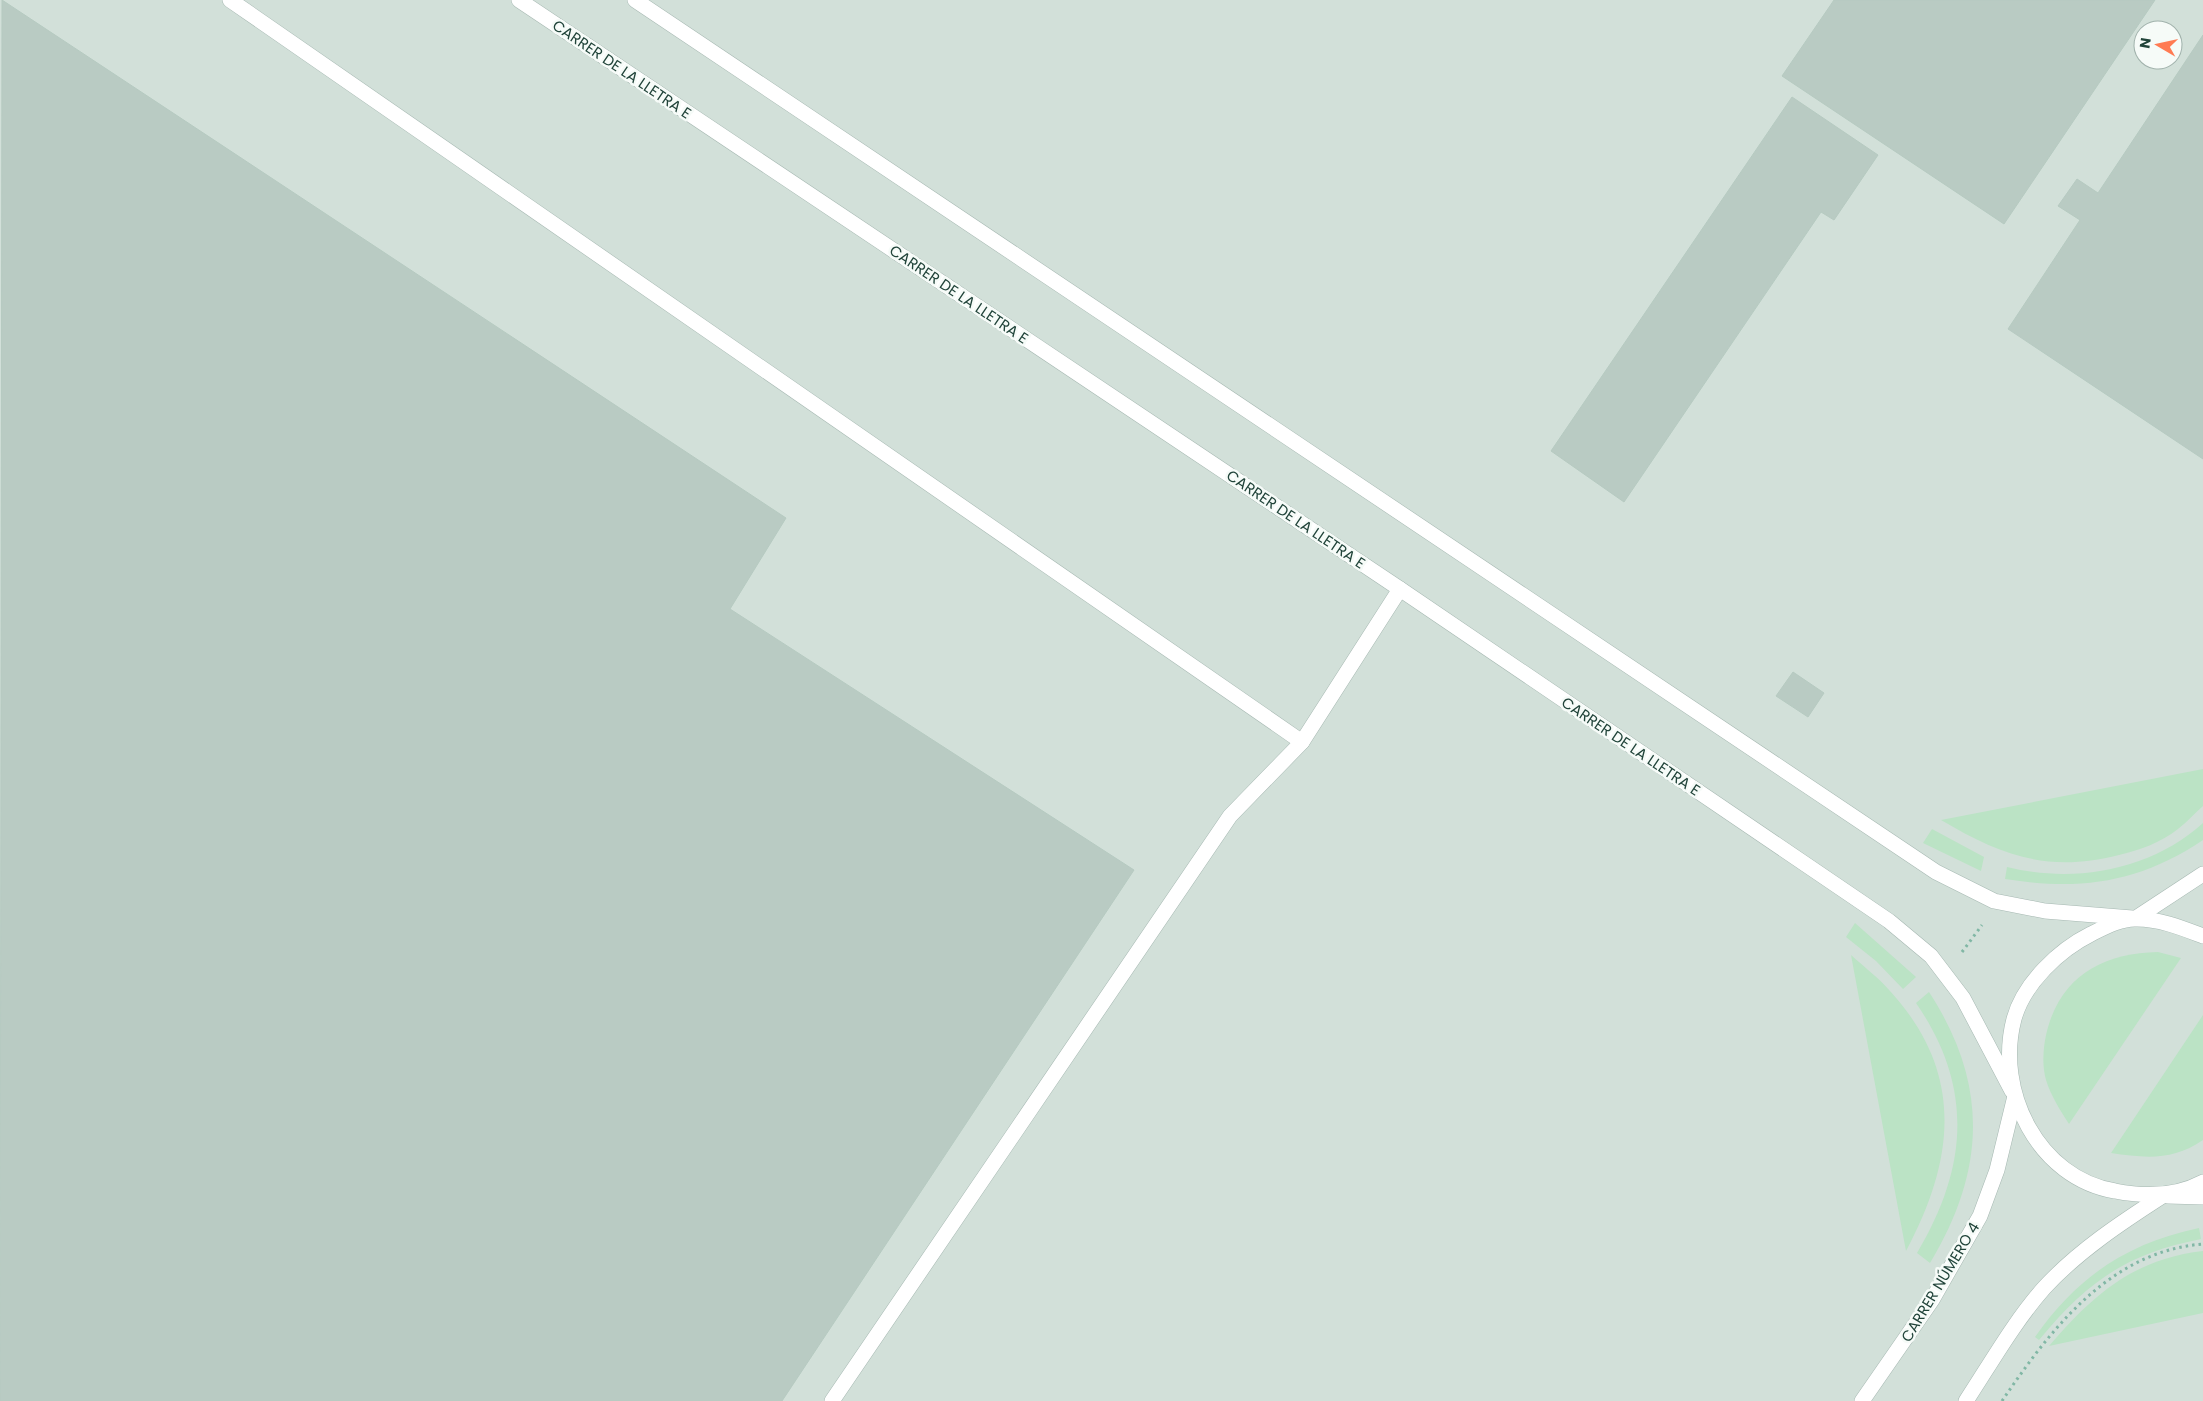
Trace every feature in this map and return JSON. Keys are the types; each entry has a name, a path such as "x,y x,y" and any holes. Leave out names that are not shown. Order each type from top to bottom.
{"street":[{"path":"230,0 1302,742"},
{"name":"CARRER DE LA LLETRA E","path":"519,0 1400,589 1889,921 1931,956 1962,998 2014,1096 2027,1125 2043,1151 2061,1168 2076,1178 2105,1190 2164,1196"},
{"path":"635,0 1936,872 1994,901 2045,911 2136,918 2162,922 2203,936"},
{"path":"832,1401 1230,816 1302,742 1400,589"},
{"path":"2014,1096 2010,1052 2014,1018 2032,982 2053,958 2082,938 2110,925 2136,918 2203,874"},
{"name":"CARRER NÚMERO 4","path":"1862,1401 1932,1300 1980,1216 1997,1170 2014,1096"},
{"path":"1966,1401 2021,1318 2044,1288 2088,1248 2125,1220 2164,1196 2203,1182"},
{"path":"2164,1196 2203,1197"}],"path":[{"path":"1960,955 1983,923"},
{"path":"2002,1401 2047,1338 2099,1286 2125,1269 2150,1258 2171,1250 2203,1244"}],"shaded area":[{"path":"0,0 2203,0 2203,1401 0,1401"}],"green space":[{"path":"2203,769 2203,806 2171,834 2157,842 2119,855 2070,862 2026,858 2005,852 1963,833 1941,820"},
{"path":"2203,823 2203,840 2179,855 2156,866 2132,874 2108,880 2059,884 2005,879 2007,867 2059,874 2085,873 2111,869 2136,862 2160,852 2182,839"},
{"path":"1932,829 1984,857 1981,871 1923,843"},
{"path":"1855,923 1916,977 1903,989 1876,961 1846,937"},
{"path":"2158,952 2181,958 2069,1124 2048,1086 2043,1063 2046,1035 2052,1015 2061,998 2072,984 2086,972 2101,963 2138,953"},
{"path":"1851,955 1886,986 1914,1022 1931,1053 1941,1085 1944,1117 1942,1150 1935,1183 1906,1251"},
{"path":"1929,992 1949,1026 1962,1060 1970,1094 1973,1127 1970,1161 1962,1194 1948,1228 1930,1263 1917,1253 1934,1221 1947,1189 1954,1158 1957,1127 1955,1096 1948,1065 1935,1034 1916,1003"},
{"path":"2203,1015 2203,1140 2181,1152 2170,1155 2147,1157 2111,1153"},
{"path":"2199,1228 2201,1239 2151,1253 2110,1273 2074,1301 2039,1340 2035,1337 2068,1297 2086,1280 2106,1266 2127,1253 2149,1243"},
{"path":"2203,1251 2203,1313 2049,1346 2082,1311 2116,1282 2156,1262 2178,1255"}],"building":[{"path":"2,0 786,518 730,609 1134,870 782,1401 0,1401"},
{"path":"1834,0 2155,0 2142,20 2133,20 2133,33 2004,224 1782,76"},
{"path":"2203,35 2203,459 2008,329 2080,220 2058,206 2077,179 2098,193 2180,70 2183,70 2183,65"},
{"path":"1792,97 1878,155 1834,220 1821,212 1624,502 1551,451"},
{"path":"1793,672 1824,693 1808,717 1776,696"}]}
